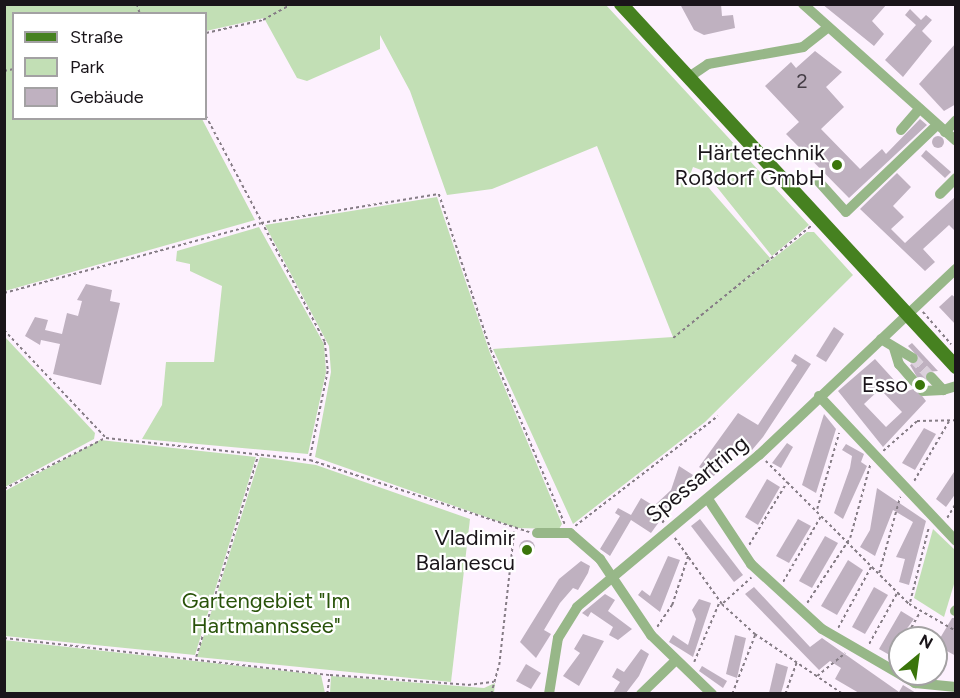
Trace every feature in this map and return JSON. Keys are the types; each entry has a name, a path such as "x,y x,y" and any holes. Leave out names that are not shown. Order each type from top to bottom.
{"main road":[{"path":"621,4 956,367"}],"street":[{"path":"803,4 827,28 956,141"},
{"path":"689,77 708,64 803,47 827,28"},
{"path":"901,130 919,109"},
{"path":"819,182 846,212 941,128 956,120"},
{"path":"940,194 956,178"},
{"name":"Spessartring","path":"549,693 564,624 613,571 665,523 708,499 956,269"},
{"path":"881,339 913,358"},
{"path":"894,348 899,364 914,381"},
{"path":"931,377 943,390"},
{"path":"923,391 943,390 956,386"},
{"path":"819,396 956,542"},
{"path":"708,499 758,572 801,613 862,656 887,669 926,686 956,687"},
{"path":"537,533 570,533 613,571 651,635 686,674 712,693"},
{"path":"641,693 674,662"}],"path":[{"path":"207,33 263,20 292,4"},
{"path":"207,118 325,342 328,371 309,460"},
{"path":"4,293 261,222 439,194 490,350 570,533 718,417"},
{"path":"673,338 818,220"},
{"path":"929,315 956,350"},
{"path":"4,330 106,438"},
{"path":"817,510 842,420"},
{"path":"878,574 906,487 950,420"},
{"path":"801,613 847,541 877,457 917,421 956,420"},
{"path":"4,489 106,438 309,460 515,531 537,533"},
{"path":"196,658 258,454"},
{"path":"759,454 909,604 956,631"},
{"path":"744,553 788,481"},
{"path":"942,526 956,503"},
{"path":"778,590 822,515"},
{"path":"909,604 932,516"},
{"path":"665,523 721,603 755,634 843,693"},
{"path":"490,693 494,682 515,531"},
{"path":"651,635 672,605 688,556"},
{"path":"833,637 872,566"},
{"path":"686,674 721,603 758,572"},
{"path":"862,656 897,592"},
{"path":"912,626 921,611"},
{"path":"732,693 755,634"},
{"path":"4,638 330,675 468,685 494,682"},
{"path":"817,676 850,648"},
{"path":"785,693 796,662"},
{"path":"327,693 330,675"},
{"path":"836,693 837,689"}],"green space":[{"path":"5,4 606,5 809,225 772,256 704,171 693,167 689,178 708,187 771,259 725,296 807,232 814,232 853,275 705,422 573,524 493,349 673,337 597,146 492,189 447,195 410,91 380,35 380,49 307,81 297,78 264,18 207,31 207,12 12,12 12,120 203,120 255,220 5,291"},
{"path":"437,197 490,353 562,524 559,529 517,528 315,457 331,372 329,346 265,225"},
{"path":"259,227 324,344 326,372 308,454 142,439 162,405 166,362 214,362 222,286 190,271 190,264 176,261 177,251"},
{"path":"5,337 95,433 94,439 5,487"},
{"path":"100,440 256,457 195,655 5,636 5,491"},
{"name":"Gartengebiet \"Im Hartmannssee\"","path":"260,457 316,465 470,519 451,682 197,657"},
{"path":"933,529 955,550 955,581 944,617 914,598"},
{"path":"4,640 321,675 325,693 5,693"},
{"path":"331,676 484,688 495,683 494,693 330,693"}],"building":[{"path":"680,4 721,4 722,16 733,15 735,28 704,35 694,30"},
{"path":"822,4 887,4 872,21 884,34 874,46"},
{"path":"910,9 921,20 926,15 932,20 922,31 932,41 903,77 885,60 916,25 905,15"},
{"path":"956,43 956,104 944,111 919,84"},
{"path":"815,51 842,72 826,87 844,107 821,129 860,169 882,149 886,154 920,119 927,125 849,198 786,134 799,122 765,86 791,62 796,68"},
{"path":"940,136 944,142 940,148 936,148 932,140"},
{"path":"926,150 951,172 945,178 921,156"},
{"path":"897,173 911,187 893,206 904,217 891,229 905,243 956,196 956,232 949,225 923,249 935,262 925,271 860,209"},
{"path":"86,284 112,290 110,301 120,303 101,385 53,374 60,344 41,340 40,345 25,336 35,317 48,320 45,330 62,334 67,313 78,316 82,301 77,300"},
{"path":"952,295 956,298 956,325 939,307"},
{"path":"834,327 844,334 826,362 816,356"},
{"path":"912,343 938,371 926,372 927,383 921,384 910,365 920,359 908,346"},
{"path":"795,354 811,364 752,450 736,440 714,476 699,467 738,413 758,425 797,365 791,361"},
{"path":"875,359 905,392 916,388 926,401 883,447 838,391","holes":["880,389 902,412 886,427 864,404"]},
{"path":"824,414 836,429 816,493 802,485"},
{"path":"924,428 936,434 915,470 902,463"},
{"path":"787,443 793,447 781,468 772,463"},
{"path":"846,444 864,454 861,462 867,466 843,519 834,513 850,468 852,456 842,450"},
{"path":"679,466 693,475 651,533 631,520 610,556 600,549 620,516 615,513 618,508 631,515 641,498 654,506 671,490"},
{"path":"956,469 956,493 946,507 936,499"},
{"path":"767,479 780,487 758,525 745,517"},
{"path":"877,488 926,521 909,585 899,582 905,559 896,557 913,522 893,510 875,556 860,547 870,530"},
{"path":"700,519 743,575 734,582 691,526"},
{"path":"798,519 811,526 789,563 776,556"},
{"path":"825,536 838,543 812,588 799,581"},
{"name":"Vladimir Balanescu","path":"527,540 533,542 535,548 533,554 527,556 521,554 519,548 521,542"},
{"path":"668,556 680,560 660,612 638,595 642,590 650,596"},
{"path":"848,560 863,570 837,615 821,606"},
{"path":"581,561 590,566 588,573 578,590 573,588 560,603 544,630 551,634 536,658 520,642 559,579"},
{"path":"754,587 810,647 822,638 888,686 899,692 905,686 916,693 859,693 835,679 841,668 830,661 819,670 745,594"},
{"path":"874,587 888,595 865,634 852,627"},
{"path":"605,594 615,600 608,611 632,629 618,640 609,635 613,627 591,612 588,617 582,613"},
{"path":"699,599 711,603 693,657 669,642 673,635 688,645 696,619 692,610"},
{"path":"901,611 914,619 909,626 892,626"},
{"path":"952,618 956,618 956,656 948,652 947,626"},
{"path":"888,633 888,654 879,649"},
{"path":"583,634 604,641 579,686 563,676 580,653 574,649"},
{"path":"735,635 746,638 737,678 726,674"},
{"path":"641,649 649,654 639,676 626,693 613,693 620,682 612,677 617,668 624,672"},
{"path":"776,663 788,667 781,693 769,693"},
{"path":"526,664 541,673 531,689 516,681"},
{"path":"702,666 727,681 723,688 699,671"}],"tunnel":[{"path":"913,358 931,377"}],"place":[{"name":"Härtetechnik Roßdorf GmbH","path":"837,165"},
{"name":"Esso","path":"920,385"},
{"name":"Vladimir Balanescu","path":"527,550"}]}
